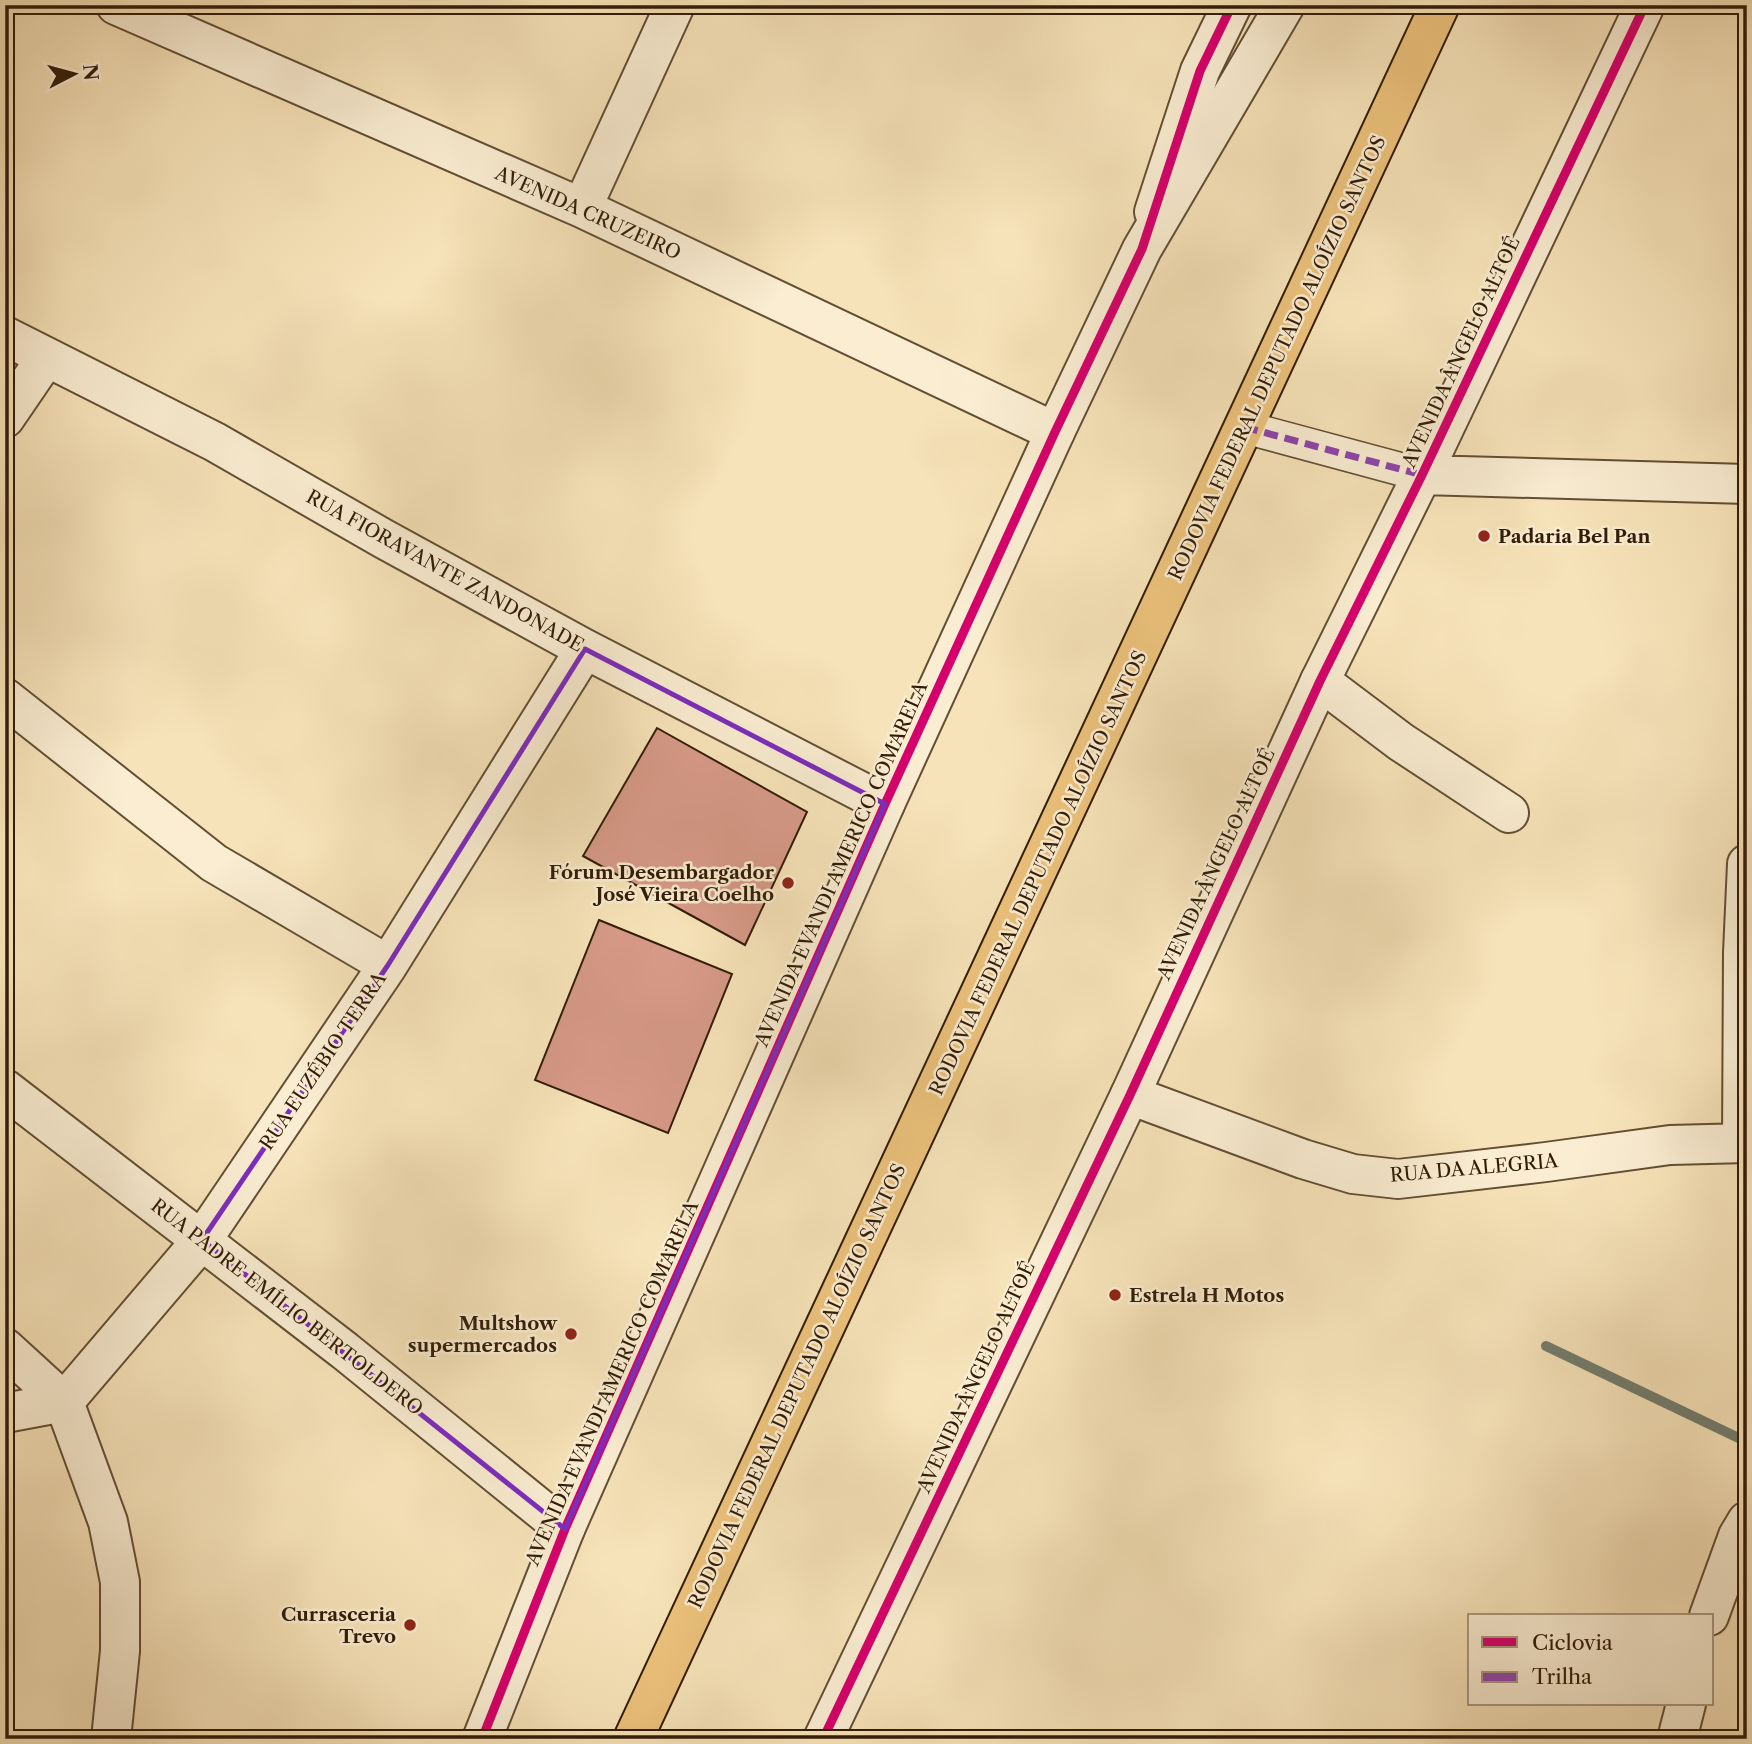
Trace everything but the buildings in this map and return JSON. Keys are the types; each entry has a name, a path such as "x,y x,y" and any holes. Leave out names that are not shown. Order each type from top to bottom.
{"highway":[{"name":"RODOVIA FEDERAL DEPUTADO ALOÍZIO SANTOS","path":"633,1739 1440,5"}],"street":[{"name":"AVENIDA CRUZEIRO","path":"116,5 582,208 1055,432"},
{"path":"582,208 675,5"},
{"name":"AVENIDA EVANDI AMERICO COMARELA","path":"482,1739 565,1529 885,804 1142,249 1200,71 1233,5"},
{"path":"1142,249 1285,5"},
{"name":"AVENIDA ÂNGELO ALTOÉ","path":"823,1739 1130,1095 1320,681 1422,475 1645,5"},
{"name":"RUA FIORAVANTE ZANDONADE","path":"5,336 215,442 384,539 585,649 885,804"},
{"path":"5,418 46,358"},
{"path":"1244,427 1422,475 1747,484"},
{"name":"RUA EUZÉBIO TERRA","path":"64,1402 202,1240 388,965 585,649"},
{"path":"1320,681 1401,742 1509,813"},
{"path":"5,698 214,863 388,965"},
{"path":"1744,1143 1743,953 1747,864"},
{"name":"RUA PADRE EMÍLIO BERTOLDERO","path":"5,1089 202,1240 565,1529"},
{"name":"RUA DA ALEGRIA","path":"1130,1095 1303,1159 1353,1174 1398,1178 1546,1163 1670,1145 1744,1143"},
{"path":"5,1348 64,1402 108,1522 120,1582 120,1651 111,1739"},
{"path":"5,1413 64,1402"},
{"path":"1710,1614 1738,1536 1747,1521"},
{"path":"1677,1739 1685,1706"}],"highlighted area":[{"path":"585,649 885,804 565,1529 202,1240 388,965"}],"waterway":[{"path":"1546,1346 1747,1442"}],"marked path":[{"path":"1244,427 1422,475"}],"cycle path":[{"path":"482,1739 565,1529 885,804 1142,249 1200,71 1232,5"},
{"path":"823,1739 1130,1095 1320,681 1422,475 1645,5"}],"place":[{"name":"Padaria Bel Pan","path":"1484,536"},
{"name":"Fórum Desembargador José Vieira Coelho","path":"788,883"},
{"name":"Estrela H Motos","path":"1115,1295"},
{"name":"Multshow supermercados","path":"571,1334"},
{"name":"Currasceria Trevo","path":"410,1625"}]}
